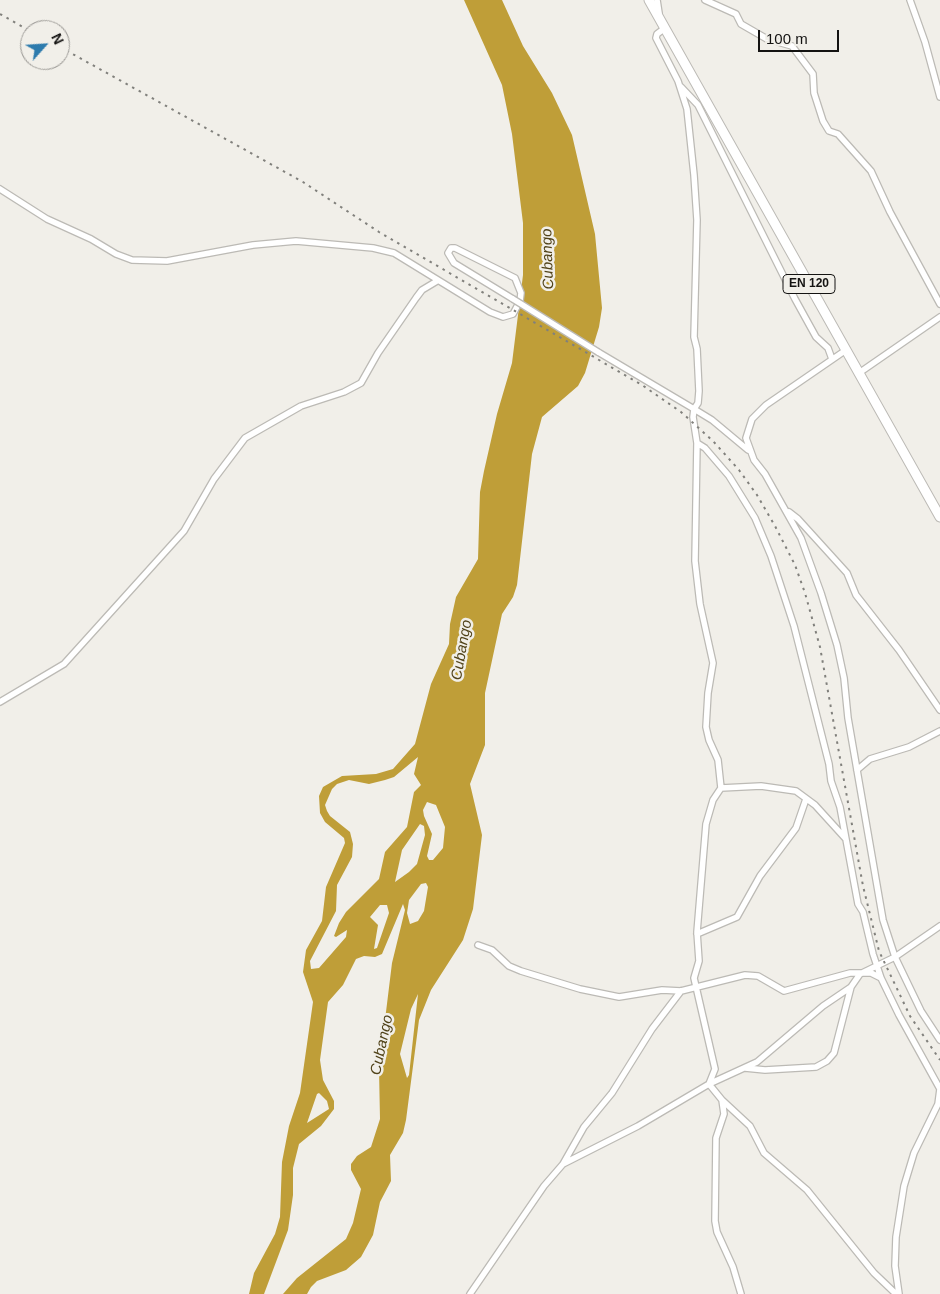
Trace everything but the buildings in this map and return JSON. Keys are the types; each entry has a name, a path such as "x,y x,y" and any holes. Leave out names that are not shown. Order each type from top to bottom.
{"main road":[{"name":"EN 120","path":"649,0 940,517"}],"street":[{"path":"658,0 663,24 656,34 656,38 679,85 687,109 698,220 694,337 699,392 698,403 694,410 697,443 695,561 700,604 714,663 708,693 706,727 709,740 718,760 721,788 712,800 706,824 697,934 699,961 694,978 715,1069 709,1084"},
{"path":"705,0 736,14 741,24 767,39 792,46 813,74 814,93 823,121 830,130 838,134 871,171 890,212 940,304"},
{"path":"910,0 921,30 940,97"},
{"path":"679,85 698,105 795,299 816,337 828,348 832,359"},
{"path":"0,189 47,219 92,239 116,254 132,260 167,261 253,245 296,241 373,248 389,252 499,316 506,317 515,311 521,293 514,278 455,248 451,248 448,252 454,263 513,299 598,352 712,420 750,451"},
{"path":"0,702 64,664 184,531 214,479 245,438 301,406 344,392 361,383 378,353 416,298 422,290 437,281"},
{"path":"859,373 940,318"},
{"path":"846,350 766,405 752,419 746,438 750,451 801,538 837,645 879,905 895,957 921,1012 940,1040"},
{"path":"697,443 713,457 736,486 755,518 771,556 794,626 846,838 858,904 862,912 876,964 881,978 940,1089 938,1104 914,1153 903,1195 898,1221 895,1266 897,1294"},
{"path":"786,510 798,519 847,573 856,595 899,650 940,710"},
{"path":"857,770 870,758 909,747 940,731"},
{"path":"721,788 761,786 796,792 815,805 846,838"},
{"path":"697,934 737,917 760,876 796,828 806,799"},
{"path":"745,1068 765,1070 816,1067 827,1061 834,1053 851,987 860,974 876,964 895,957 940,926"},
{"path":"478,945 492,950 509,966 589,991 623,997 662,990 681,991 745,975 758,976 778,988 790,991 816,981 850,973 870,973 881,978"},
{"path":"563,1164 638,1126 709,1084 756,1062 823,1006 851,987"},
{"path":"470,1294 544,1186 563,1164 584,1127 612,1093 652,1028 681,991"},
{"path":"709,1084 722,1100 750,1126 764,1153 808,1190 874,1273 897,1294"},
{"path":"722,1100 724,1114 716,1138 715,1220 717,1232 733,1267 741,1294"}],"water":[{"name":"Cubango","path":"464,0 502,0 523,46 552,93 572,135 595,234 602,308 599,327 585,373 578,386 542,417 532,454 517,585 513,597 502,614 485,693 485,745 470,784 482,835 473,909 463,940 431,990 419,1020 406,1120 403,1133 390,1155 391,1181 380,1202 373,1235 361,1257 346,1270 317,1281 307,1294 283,1294 297,1278 346,1239 353,1223 361,1189 351,1170 351,1164 357,1156 371,1147 380,1119 379,1069 392,963 405,910 403,904 382,954 375,957 364,956 356,959 343,985 328,1002 320,1060 323,1080 334,1101 334,1109 321,1126 299,1144 293,1168 293,1195 288,1230 264,1294 249,1294 254,1273 275,1234 280,1217 282,1162 289,1126 300,1093 313,1002 303,972 306,950 322,921 326,887 345,843 344,838 325,822 320,813 319,796 323,787 342,776 376,774 393,769 415,744 431,684 449,644 450,624 456,597 478,559 480,492 497,414 512,363 523,275 523,223 512,134 502,85","holes":["418,757 414,774 421,785 414,792 407,827 385,852 379,879 346,912 339,923 334,936 336,937 347,930 346,937 319,968 311,969 310,961 336,911 337,885 352,857 353,844 350,832 330,816 325,805 332,789 337,784 349,780 369,784 394,777","427,802 436,805 445,827 443,848 433,860 429,860 427,856 432,834 423,810","420,824 424,826 425,835 417,864 395,882 402,850","426,883 428,887 424,911 418,921 410,924 407,913 409,900 421,884","380,905 387,905 389,913 377,948 374,949 378,925 370,917","418,994 409,1075 407,1078 400,1054 411,1009","319,1093 327,1101 329,1109 307,1123 317,1094"]}],"railway":[{"path":"0,14 20,25"},
{"path":"70,53 303,182 379,232 642,385 681,412 713,441 739,470 757,495 775,526 795,565 805,593 820,647 863,886 879,951 910,1016 940,1060"}]}
